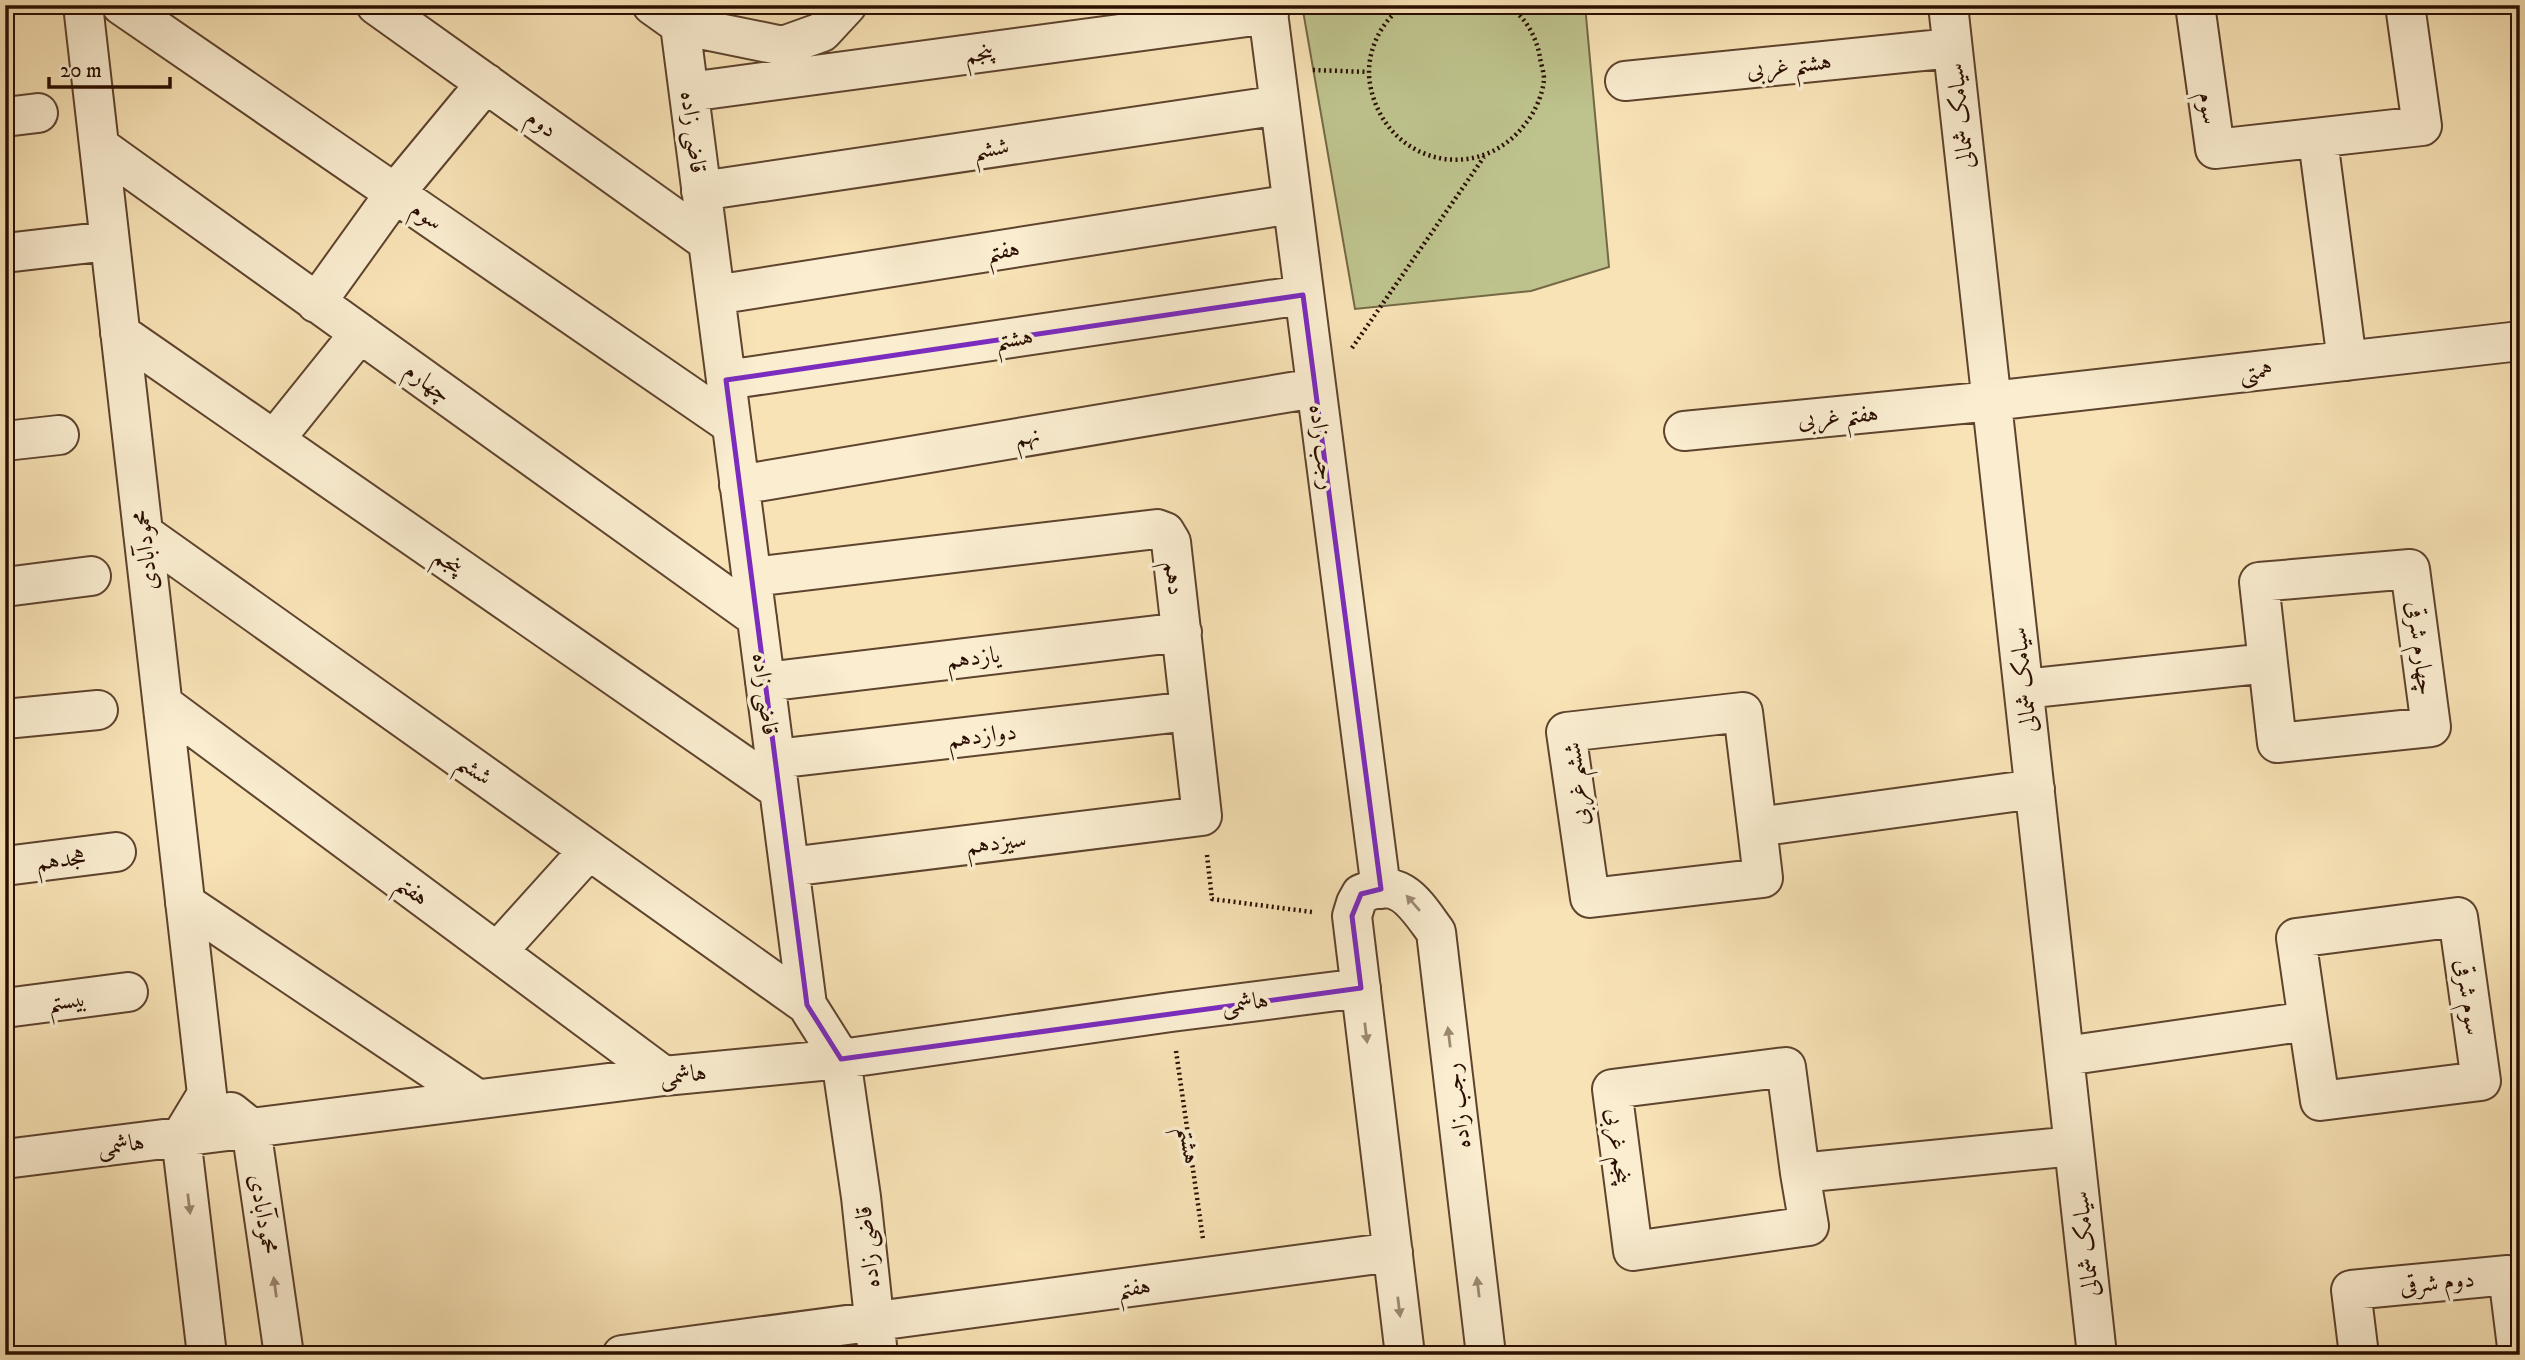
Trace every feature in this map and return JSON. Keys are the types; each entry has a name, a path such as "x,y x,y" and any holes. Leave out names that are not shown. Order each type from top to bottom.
{"street":[{"name":"محمودآبادی","path":"83,5 207,1094"},
{"name":"سوم","path":"121,5 732,425"},
{"name":"دوم","path":"376,5 708,242"},
{"path":"666,15 783,46 822,32 847,5"},
{"name":"سیامک شمالی","path":"1948,5 2097,1355"},
{"name":"سوم","path":"2195,5 2215,149 2422,126 2405,5"},
{"name":"رجب زاده","path":"1268,10 1308,338 1381,888 1405,893 1436,932 1486,1355"},
{"name":"پنجم","path":"689,92 1268,10"},
{"name":"قاضی زاده","path":"666,15 689,92 807,1005 841,1059 861,1197 876,1337"},
{"name":"هشتم غربی","path":"1626,82 1952,48"},
{"path":"316,303 394,193 486,83"},
{"name":"ششم","path":"701,191 1278,87"},
{"path":"2318,139 2347,361"},
{"name":"چهارم","path":"99,146 757,618"},
{"name":"هفتم","path":"715,295 1292,204"},
{"path":"5,253 109,241"},
{"name":"هشتم","path":"726,380 1303,295"},
{"name":"پنجم","path":"120,333 274,440 777,774"},
{"path":"274,440 359,333"},
{"name":"همتی","path":"1992,401 2520,341"},
{"name":"نهم","path":"739,485 1315,388"},
{"name":"هفتم غربی","path":"1684,431 1992,401"},
{"path":"5,441 60,435"},
{"name":"دهم","path":"752,577 1157,529 1165,532 1171,542 1202,816"},
{"name":"ششم","path":"143,533 807,1005"},
{"name":"چهارم شرقی","path":"2410,569 2431,727 2277,743 2268,663 2259,582 2410,569"},
{"path":"5,587 91,576"},
{"name":"یازدهم","path":"765,682 1182,632"},
{"path":"2024,690 2268,663"},
{"name":"هفتم","path":"163,704 664,1076"},
{"path":"5,719 99,710"},
{"name":"دوازدهم","path":"777,774 1190,711"},
{"name":"ششم غربی","path":"1744,712 1757,827 1763,878 1590,898 1566,732 1744,712"},
{"path":"1757,827 2035,789"},
{"name":"سیزدهم","path":"789,867 1202,816"},
{"path":"497,952 589,850"},
{"name":"هجدهم","path":"5,866 116,852"},
{"path":"1381,888 1361,894 1352,916 1405,1355"},
{"path":"185,903 477,1099"},
{"name":"سوم شرقی","path":"2458,917 2481,1081 2320,1101 2308,1021 2296,938 2458,917"},
{"name":"هاشمی","path":"5,1159 664,1076 841,1059 1361,988"},
{"name":"بیستم","path":"5,1008 128,992"},
{"path":"2065,1056 2308,1021"},
{"name":"پنجم غربی","path":"1786,1068 1800,1173 1810,1226 1633,1251 1612,1090 1786,1068"},
{"path":"207,1355 181,1137 207,1094 251,1128"},
{"name":"محمودآبادی","path":"251,1128 284,1355"},
{"path":"1800,1173 2074,1146"},
{"name":"هفتم","path":"622,1355 876,1337 1209,1278 1393,1252"},
{"name":"دوم شرقی","path":"2360,1355 2351,1290 2508,1275 2518,1355"}],"path":[{"path":"1404,5 1393,13 1375,40 1368,72 1374,104 1391,132 1418,152 1451,160 1485,156 1514,139 1535,112 1544,79 1538,43 1519,12 1508,5"},
{"path":"1278,87 1368,72"},
{"path":"1308,338 1350,351 1485,156"},
{"path":"1202,816 1212,899 1352,916"},
{"name":"هشتم","path":"1171,1012 1209,1278"}],"highlighted area":[{"path":"1303,295 1381,889 1361,894 1352,916 1361,988 841,1059 807,1005 726,380"}],"green space":[{"path":"1302,5 1585,5 1609,267 1531,291 1355,309"}]}
